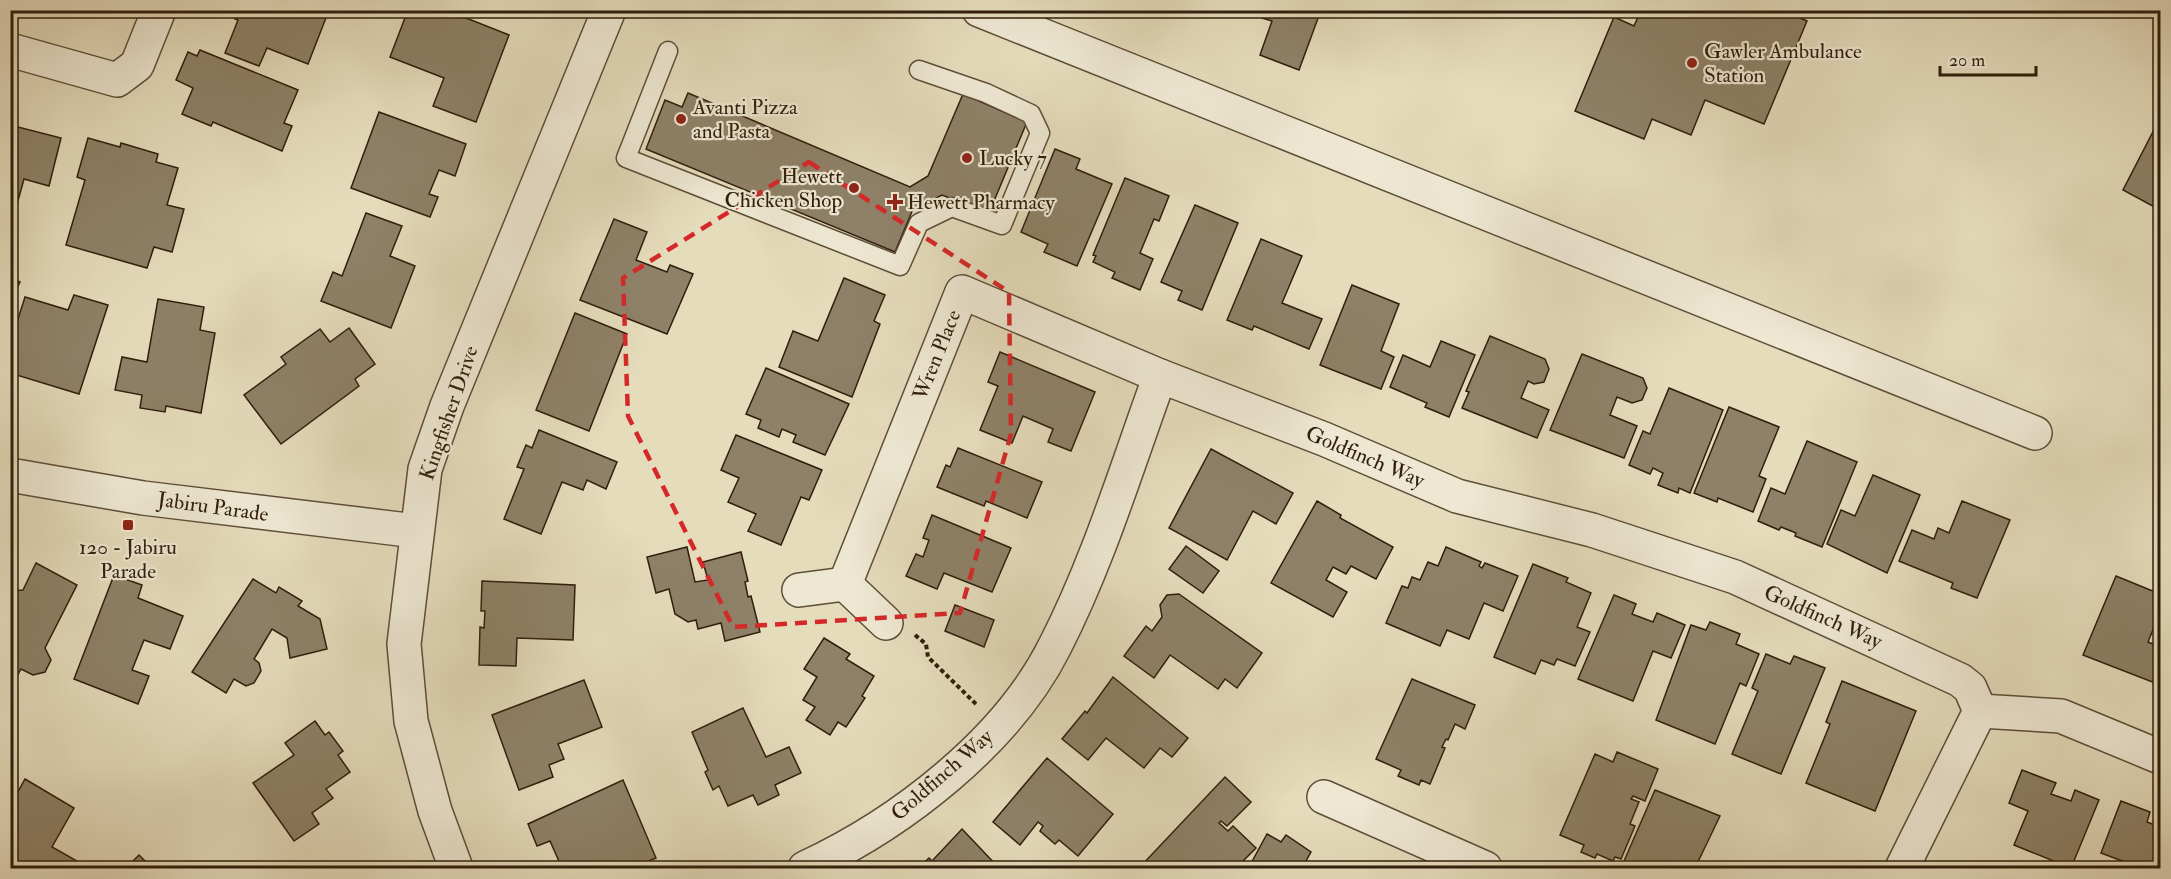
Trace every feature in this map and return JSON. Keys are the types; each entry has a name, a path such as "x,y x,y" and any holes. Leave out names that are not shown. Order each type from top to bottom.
{"street":[{"path":"10,50 117,80 137,65 159,10"},
{"name":"Kingfisher Drive","path":"456,868 438,822 421,763 411,721 405,676 406,608 425,469 447,406 609,10"},
{"path":"979,10 2034,434"},
{"name":"Wren Place","path":"845,584 962,292 1160,376"},
{"name":"Goldfinch Way","path":"805,868 893,820 925,796 965,760 1027,691 1055,648 1098,548 1160,376 1324,439 1457,496 1592,530 1735,578 1942,669 1970,688 1980,711"},
{"name":"Jabiru Parade","path":"10,475 143,498 417,531"},
{"path":"800,590 845,584 886,623"},
{"path":"1902,868 1980,711 2061,716 2160,757"},
{"path":"1324,797 1482,868"}],"lane":[{"path":"668,51 626,158 900,266 919,223 952,207 1002,225 1040,133 1031,114 986,93 919,70"}],"path":[{"path":"886,623 905,626 926,644 928,657 981,709"}],"highlighted area":[{"path":"809,162 1009,292 1011,434 960,613 733,627 628,416 623,278"}],"building":[{"path":"238,10 329,10 308,64 267,48 259,66 225,53 238,20 235,19"},
{"path":"408,10 446,10 509,35 476,122 433,106 444,78 390,57"},
{"path":"1264,10 1321,10 1299,70 1260,55 1272,21 1262,18"},
{"name":"Gawler Ambulance Station","path":"1641,10 1782,10 1807,21 1764,124 1705,100 1691,135 1652,119 1644,139 1575,111 1614,17 1634,26"},
{"path":"200,50 298,90 284,123 292,126 282,151 213,122 211,126 182,114 193,88 176,80 188,52 197,56"},
{"path":"688,93 910,187 928,176 963,94 1027,122 989,213 942,195 913,209 895,252 646,149 665,100 682,107"},
{"path":"379,112 466,144 455,176 439,170 429,194 438,197 430,217 351,188"},
{"path":"2160,118 2160,210 2123,190"},
{"path":"10,125 61,138 49,186 24,179 14,215 10,214"},
{"path":"88,138 120,147 121,143 158,154 156,162 178,168 167,205 184,209 172,252 154,247 147,268 66,245 85,180 77,177"},
{"path":"1055,149 1080,159 1076,169 1112,184 1077,266 1044,252 1048,244 1021,232"},
{"path":"1125,178 1169,196 1159,221 1154,219 1140,253 1153,259 1140,290 1112,278 1115,272 1093,262 1096,256 1093,255"},
{"path":"1195,205 1238,223 1202,310 1178,300 1182,291 1161,282"},
{"path":"366,213 402,226 390,256 415,266 391,328 321,301 333,272 342,276"},
{"path":"614,219 647,232 636,260 667,272 670,265 693,274 667,334 580,300"},
{"path":"1261,239 1302,256 1282,303 1322,319 1309,349 1254,326 1252,330 1227,320"},
{"path":"10,278 20,282 10,304"},
{"path":"844,278 885,295 874,321 880,324 852,397 779,367 793,331 818,341"},
{"path":"1352,285 1399,304 1381,351 1394,357 1381,389 1320,365"},
{"path":"74,295 108,305 79,394 10,373 10,344 25,297 68,310"},
{"path":"158,299 204,307 200,330 215,333 201,413 166,406 165,412 140,408 142,395 115,390 122,357 147,362"},
{"path":"575,313 627,334 589,431 536,410"},
{"path":"349,328 375,364 355,379 359,386 281,444 244,395 286,364 281,357 320,329 330,342"},
{"path":"1490,336 1545,359 1549,369 1544,382 1534,384 1528,381 1521,398 1549,410 1537,438 1462,408 1469,392 1466,391"},
{"path":"1441,341 1475,355 1449,417 1425,407 1427,403 1390,387 1403,355 1430,367"},
{"path":"1000,352 1095,392 1071,451 1048,442 1053,429 1023,416 1012,443 980,430 998,386 988,382"},
{"path":"1582,354 1643,378 1647,388 1642,400 1632,403 1617,397 1610,415 1637,426 1624,458 1550,430"},
{"path":"766,368 849,404 825,455 793,442 796,435 782,429 779,437 758,428 761,420 746,414"},
{"path":"1669,388 1723,410 1690,493 1679,488 1678,493 1658,485 1663,473 1653,468 1650,474 1629,465 1643,431 1650,434"},
{"path":"1729,407 1779,427 1759,476 1766,479 1753,512 1718,498 1717,502 1694,493"},
{"path":"539,430 617,462 606,489 587,480 583,490 562,482 541,534 504,519 524,469 517,467 526,445 532,448"},
{"path":"736,435 822,470 809,500 801,497 781,545 748,531 756,514 728,502 739,478 721,470"},
{"path":"1807,441 1857,462 1822,547 1795,536 1796,533 1781,527 1779,530 1758,521 1771,488 1785,494"},
{"path":"958,448 1042,482 1027,518 986,501 984,506 937,487 946,465 950,467"},
{"path":"1211,449 1293,493 1276,524 1253,511 1227,560 1169,528"},
{"path":"1873,475 1920,495 1887,573 1827,544 1841,510 1855,516"},
{"path":"1317,501 1341,515 1340,518 1393,547 1376,579 1351,566 1346,574 1333,567 1326,580 1347,592 1333,617 1271,583"},
{"path":"1962,501 2010,520 1977,598 1951,588 1953,583 1899,561 1912,530 1934,539 1938,528 1949,533"},
{"path":"932,515 1011,548 992,592 944,573 937,589 906,576 916,554 923,557 929,540 923,538"},
{"path":"1186,546 1219,571 1203,593 1169,569"},
{"path":"687,547 695,582 708,580 703,562 741,552 748,581 745,582 748,597 751,596 760,632 725,641 721,623 698,629 696,620 688,622 675,614 669,589 656,593 647,557"},
{"path":"1446,547 1481,562 1479,566 1482,568 1485,563 1518,576 1503,611 1484,603 1469,639 1447,630 1440,646 1386,623 1402,586 1408,588 1412,577 1420,580 1428,562 1438,566"},
{"path":"36,563 77,585 45,648 51,660 45,672 33,675 21,669 10,689 10,591 23,590"},
{"path":"1533,564 1568,578 1566,582 1591,593 1577,627 1590,632 1575,666 1557,659 1554,665 1541,660 1535,674 1494,657"},
{"path":"114,575 142,585 138,598 183,616 170,649 144,640 132,670 149,676 138,704 74,679"},
{"path":"2116,576 2160,594 2160,612 2148,642 2160,647 2160,685 2083,655"},
{"path":"253,579 276,593 279,587 302,601 298,606 320,619 327,649 290,658 287,638 272,629 254,659 259,663 261,671 254,683 246,686 234,679 226,693 192,672"},
{"path":"482,581 575,585 573,640 517,638 516,666 479,665 480,627 484,628 485,611 481,611"},
{"path":"1179,594 1262,653 1237,688 1225,679 1218,689 1170,655 1154,678 1124,656 1146,626 1152,631 1162,617 1160,605 1167,595"},
{"path":"1614,595 1636,604 1632,614 1653,622 1657,613 1685,625 1671,658 1653,651 1633,701 1578,679"},
{"path":"955,605 994,620 984,647 945,631"},
{"path":"1710,622 1740,634 1736,644 1759,654 1746,686 1740,683 1715,744 1656,720 1691,625 1706,630"},
{"path":"824,638 850,654 846,659 874,676 862,696 865,698 846,727 838,722 830,735 806,720 815,707 803,700 817,677 804,669"},
{"path":"1766,654 1790,664 1794,656 1825,668 1781,774 1732,754 1758,691 1752,688"},
{"path":"1113,677 1188,738 1172,757 1160,748 1144,768 1106,738 1088,760 1062,739 1085,711 1087,713"},
{"path":"1412,679 1475,705 1465,729 1455,724 1448,740 1446,739 1442,747 1445,748 1430,784 1421,780 1419,785 1398,776 1401,770 1376,759"},
{"path":"584,680 602,727 558,744 564,759 549,765 553,777 519,790 492,715"},
{"path":"1842,681 1916,711 1875,811 1806,783 1830,724 1826,722"},
{"path":"743,708 766,757 789,747 801,773 775,785 779,795 758,805 753,795 728,806 719,786 713,790 705,772 708,770 692,732"},
{"path":"315,721 325,735 329,732 343,751 338,755 350,772 326,789 333,798 312,813 319,824 294,841 253,783 294,755 285,743"},
{"path":"1617,752 1658,769 1645,801 1633,796 1631,799 1639,802 1630,824 1635,826 1621,859 1615,857 1613,861 1597,854 1595,858 1581,852 1584,845 1560,835 1595,754 1613,762"},
{"path":"1047,758 1113,814 1078,856 1059,840 1055,844 1040,831 1043,826 1038,822 1020,845 993,822"},
{"path":"2022,770 2056,783 2051,794 2071,801 2075,790 2099,800 2071,868 2014,845 2028,811 2009,803"},
{"path":"1225,777 1251,802 1227,826 1221,821 1219,823 1228,831 1233,826 1256,848 1236,868 1139,868"},
{"path":"25,779 74,808 52,847 77,861 73,868 19,868 13,865 10,868 10,806"},
{"path":"623,780 656,858 632,868 562,868 550,841 537,846 528,824"},
{"path":"1655,790 1720,816 1695,868 1621,868"},
{"path":"2121,801 2150,812 2147,822 2160,827 2160,868 2141,868 2101,853"},
{"path":"962,829 999,868 918,868 929,858 932,861"},
{"path":"1267,834 1281,842 1286,835 1311,852 1302,868 1249,867"},
{"path":"139,855 152,868 126,868"},
{"path":"359,862 362,868 344,868"}],"place":[{"name":"Gawler Ambulance Station","path":"1692,63"},
{"name":"Avanti Pizza and Pasta","path":"681,119"},
{"name":"Lucky 7","path":"967,158"},
{"name":"Hewett Chicken Shop","path":"854,188"},
{"name":"Hewett Pharmacy","path":"895,202"},
{"name":"120 - Jabiru Parade","path":"128,525"}]}
